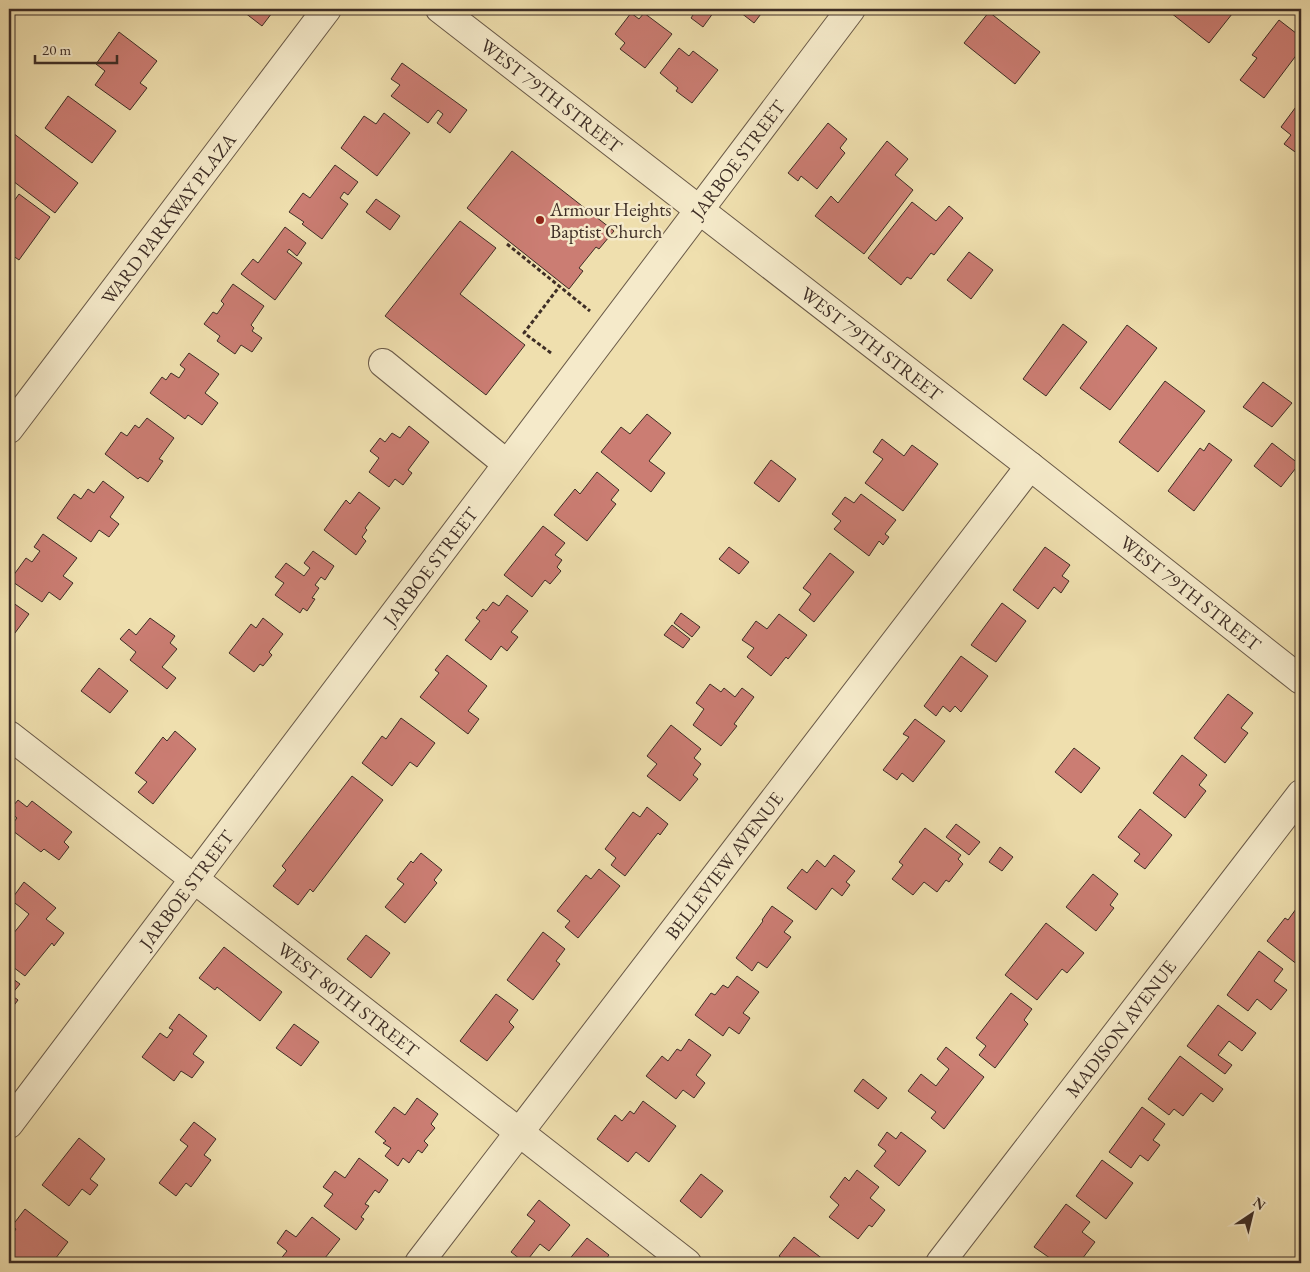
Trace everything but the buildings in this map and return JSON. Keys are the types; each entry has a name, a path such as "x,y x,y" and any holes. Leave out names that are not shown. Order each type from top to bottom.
{"street":[{"name":"WARD PARKWAY PLAZA","path":"9,429 327,9"},
{"name":"WEST 79TH STREET","path":"440,9 1030,466 1301,680"},
{"name":"JARBOE STREET","path":"9,1124 851,9"},
{"path":"383,363 507,464"},
{"name":"BELLEVIEW AVENUE","path":"419,1263 1030,466"},
{"name":"WEST 80TH STREET","path":"9,735 686,1263"},
{"name":"MADISON AVENUE","path":"940,1263 1301,794"}],"path":[{"path":"506,244 592,311"},
{"path":"551,353 524,333 559,287"}],"place":[{"name":"Armour Heights Baptist Church","path":"540,220"}]}
